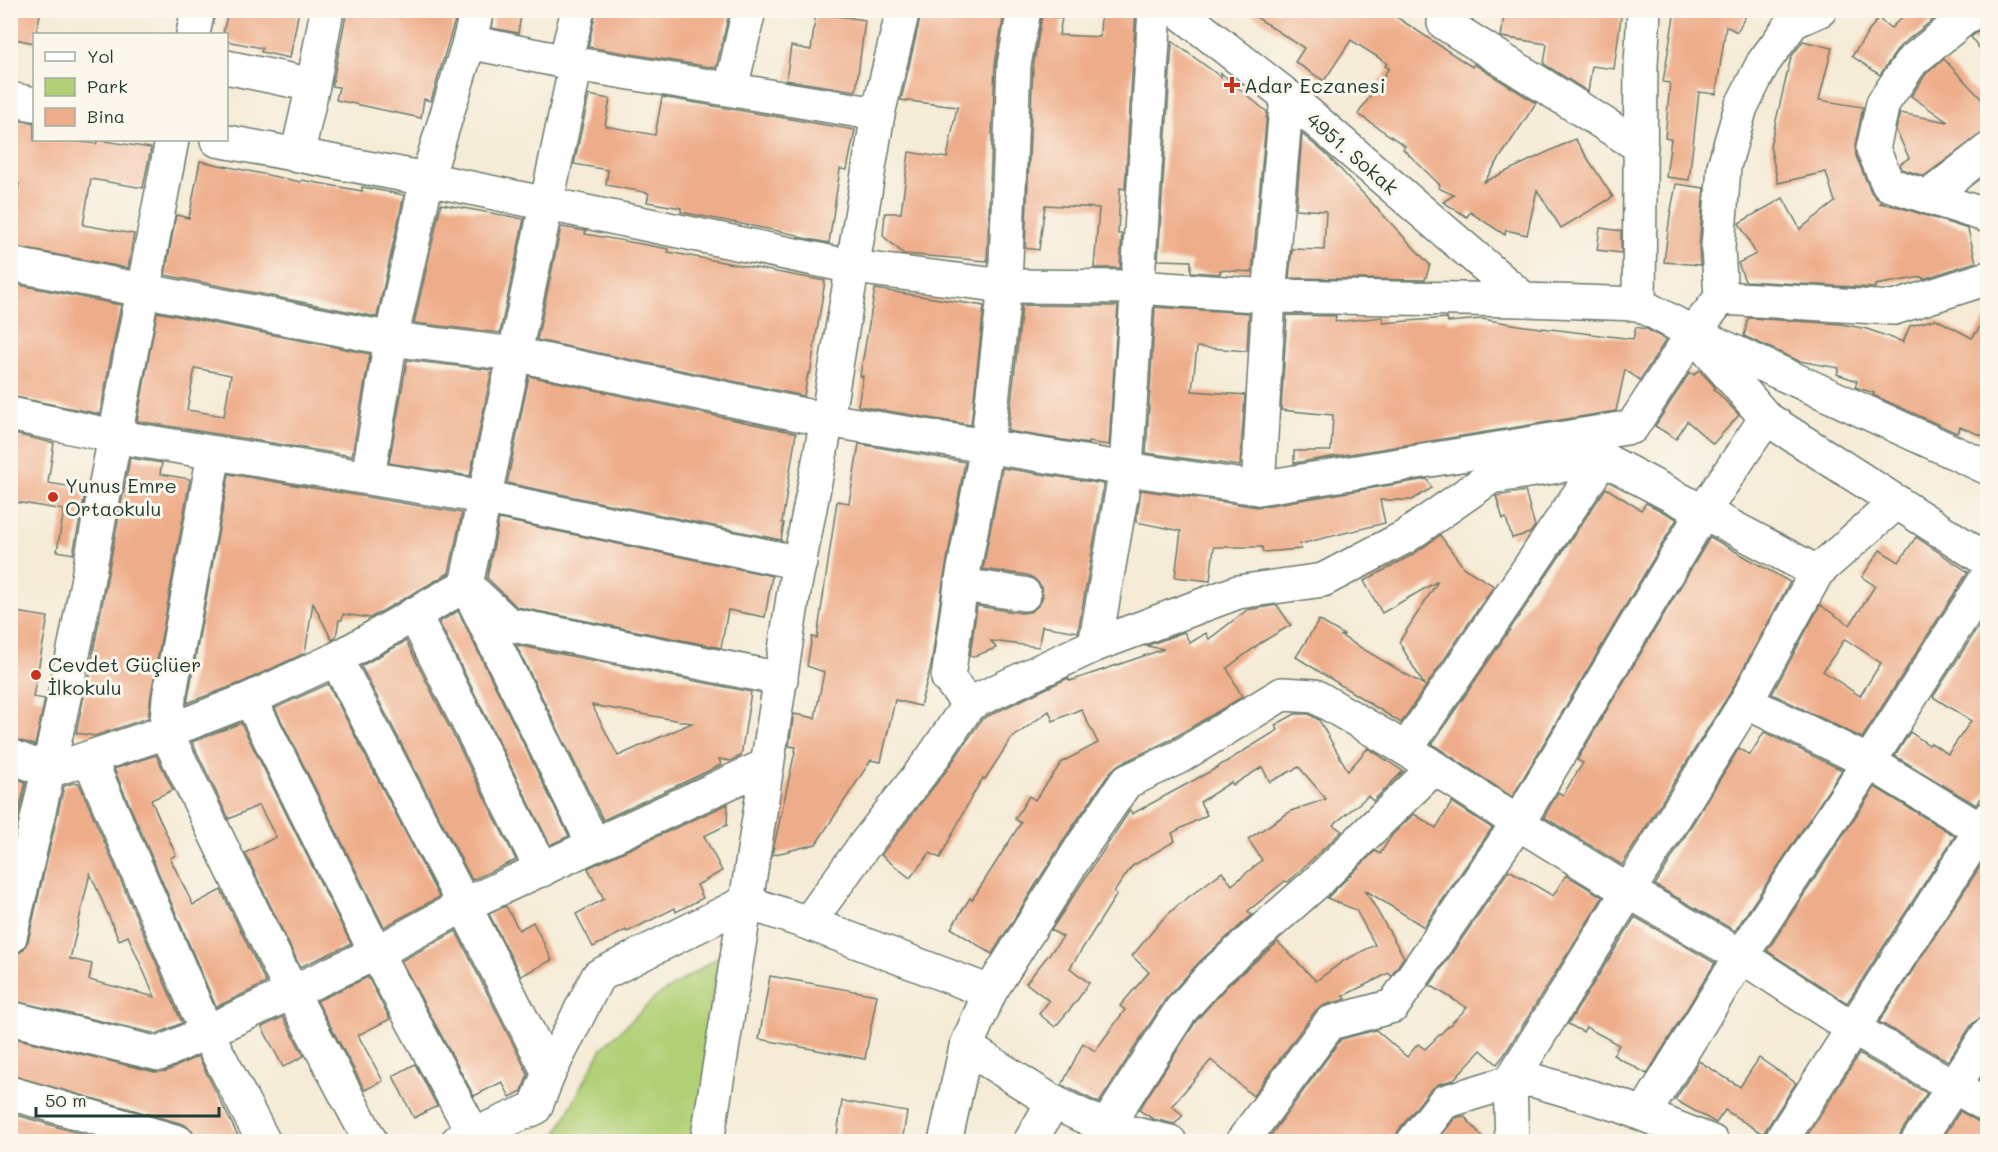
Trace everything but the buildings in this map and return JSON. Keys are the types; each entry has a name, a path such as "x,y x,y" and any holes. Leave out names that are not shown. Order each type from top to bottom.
{"street":[{"path":"193,33 198,10"},
{"path":"297,156 327,10"},
{"path":"368,477 391,339 427,179 477,10"},
{"path":"578,10 546,204 466,585 594,845"},
{"path":"731,89 749,10"},
{"path":"707,1142 795,585 827,420 878,114 903,10"},
{"path":"969,704 948,678 961,585 987,446 1005,286 1014,65 1024,10"},
{"path":"1095,645 1126,470 1155,10"},
{"name":"4951. Sokak","path":"1177,10 1287,96 1524,300"},
{"path":"1639,304 1644,10"},
{"path":"10,264 391,339 514,354 827,420 1126,470 1258,488 1632,427 1694,333 1721,298 1718,248 1724,166 1741,107 1763,63 1793,22 1820,10"},
{"path":"1975,10 1912,61 1883,103 1873,149 1888,184 1988,216"},
{"path":"1438,15 1641,147"},
{"path":"469,42 571,63 878,114"},
{"path":"228,67 313,85"},
{"path":"1258,488 1269,296 1287,96"},
{"path":"10,99 33,104"},
{"path":"10,937 49,771 77,634 113,436 172,141"},
{"path":"222,141 427,179 853,267 1005,286 1137,286 1269,296 1639,304 1694,333 1988,468"},
{"path":"1928,197 1988,150"},
{"path":"1721,298 1894,308 1988,278"},
{"path":"1694,333 1766,418 1988,561"},
{"path":"10,414 214,454 483,497 800,562"},
{"path":"1242,1142 1330,1023 1393,1006 1518,823 1703,512 1766,418"},
{"path":"214,454 169,698 166,732 291,991 371,1142"},
{"path":"808,923 863,847 931,760 969,704 1095,645 1238,592 1323,580 1405,537 1491,477 1603,459 1817,572"},
{"path":"1406,749 1603,459"},
{"path":"1512,1142 1510,1082 1746,702 1817,572 1897,502"},
{"path":"1644,1114 1741,956 1988,576"},
{"path":"10,756 49,771 166,732 250,699 336,659 466,585"},
{"path":"466,585 508,624 781,679"},
{"path":"961,585 1024,594"},
{"path":"414,614 542,870"},
{"path":"336,659 549,1073"},
{"path":"945,1142 966,1047 990,992 1083,844 1126,782 1179,758 1282,694 1316,696 1406,749 1518,823 1628,891 1741,956 1852,1028 1988,1106"},
{"path":"250,699 465,1137 534,1108 598,976 746,902 990,992"},
{"path":"1746,702 1869,762 1984,825 1780,1142"},
{"path":"89,758 207,1033 264,1142"},
{"path":"10,1018 159,1054 376,953 464,905 767,765"},
{"path":"1104,1134 1181,1010 1214,973 1317,882 1434,768"},
{"path":"1917,1142 1988,1034"},
{"path":"966,1047 1104,1134 1170,1142"},
{"path":"1413,1142 1444,1102 1510,1082 1532,1080 1622,1106 1712,1142"},
{"path":"10,1093 178,1142"},
{"path":"1030,1142 1053,1102"}],"green space":[{"path":"720,956 725,981 699,1141 547,1142 556,1135 602,1048 656,997"}],"place":[{"name":"Adar Eczanesi","path":"1232,85"},
{"name":"Yunus Emre Ortaokulu","path":"53,497"},
{"name":"Cevdet Güçlüer İlkokulu","path":"36,675"}]}
